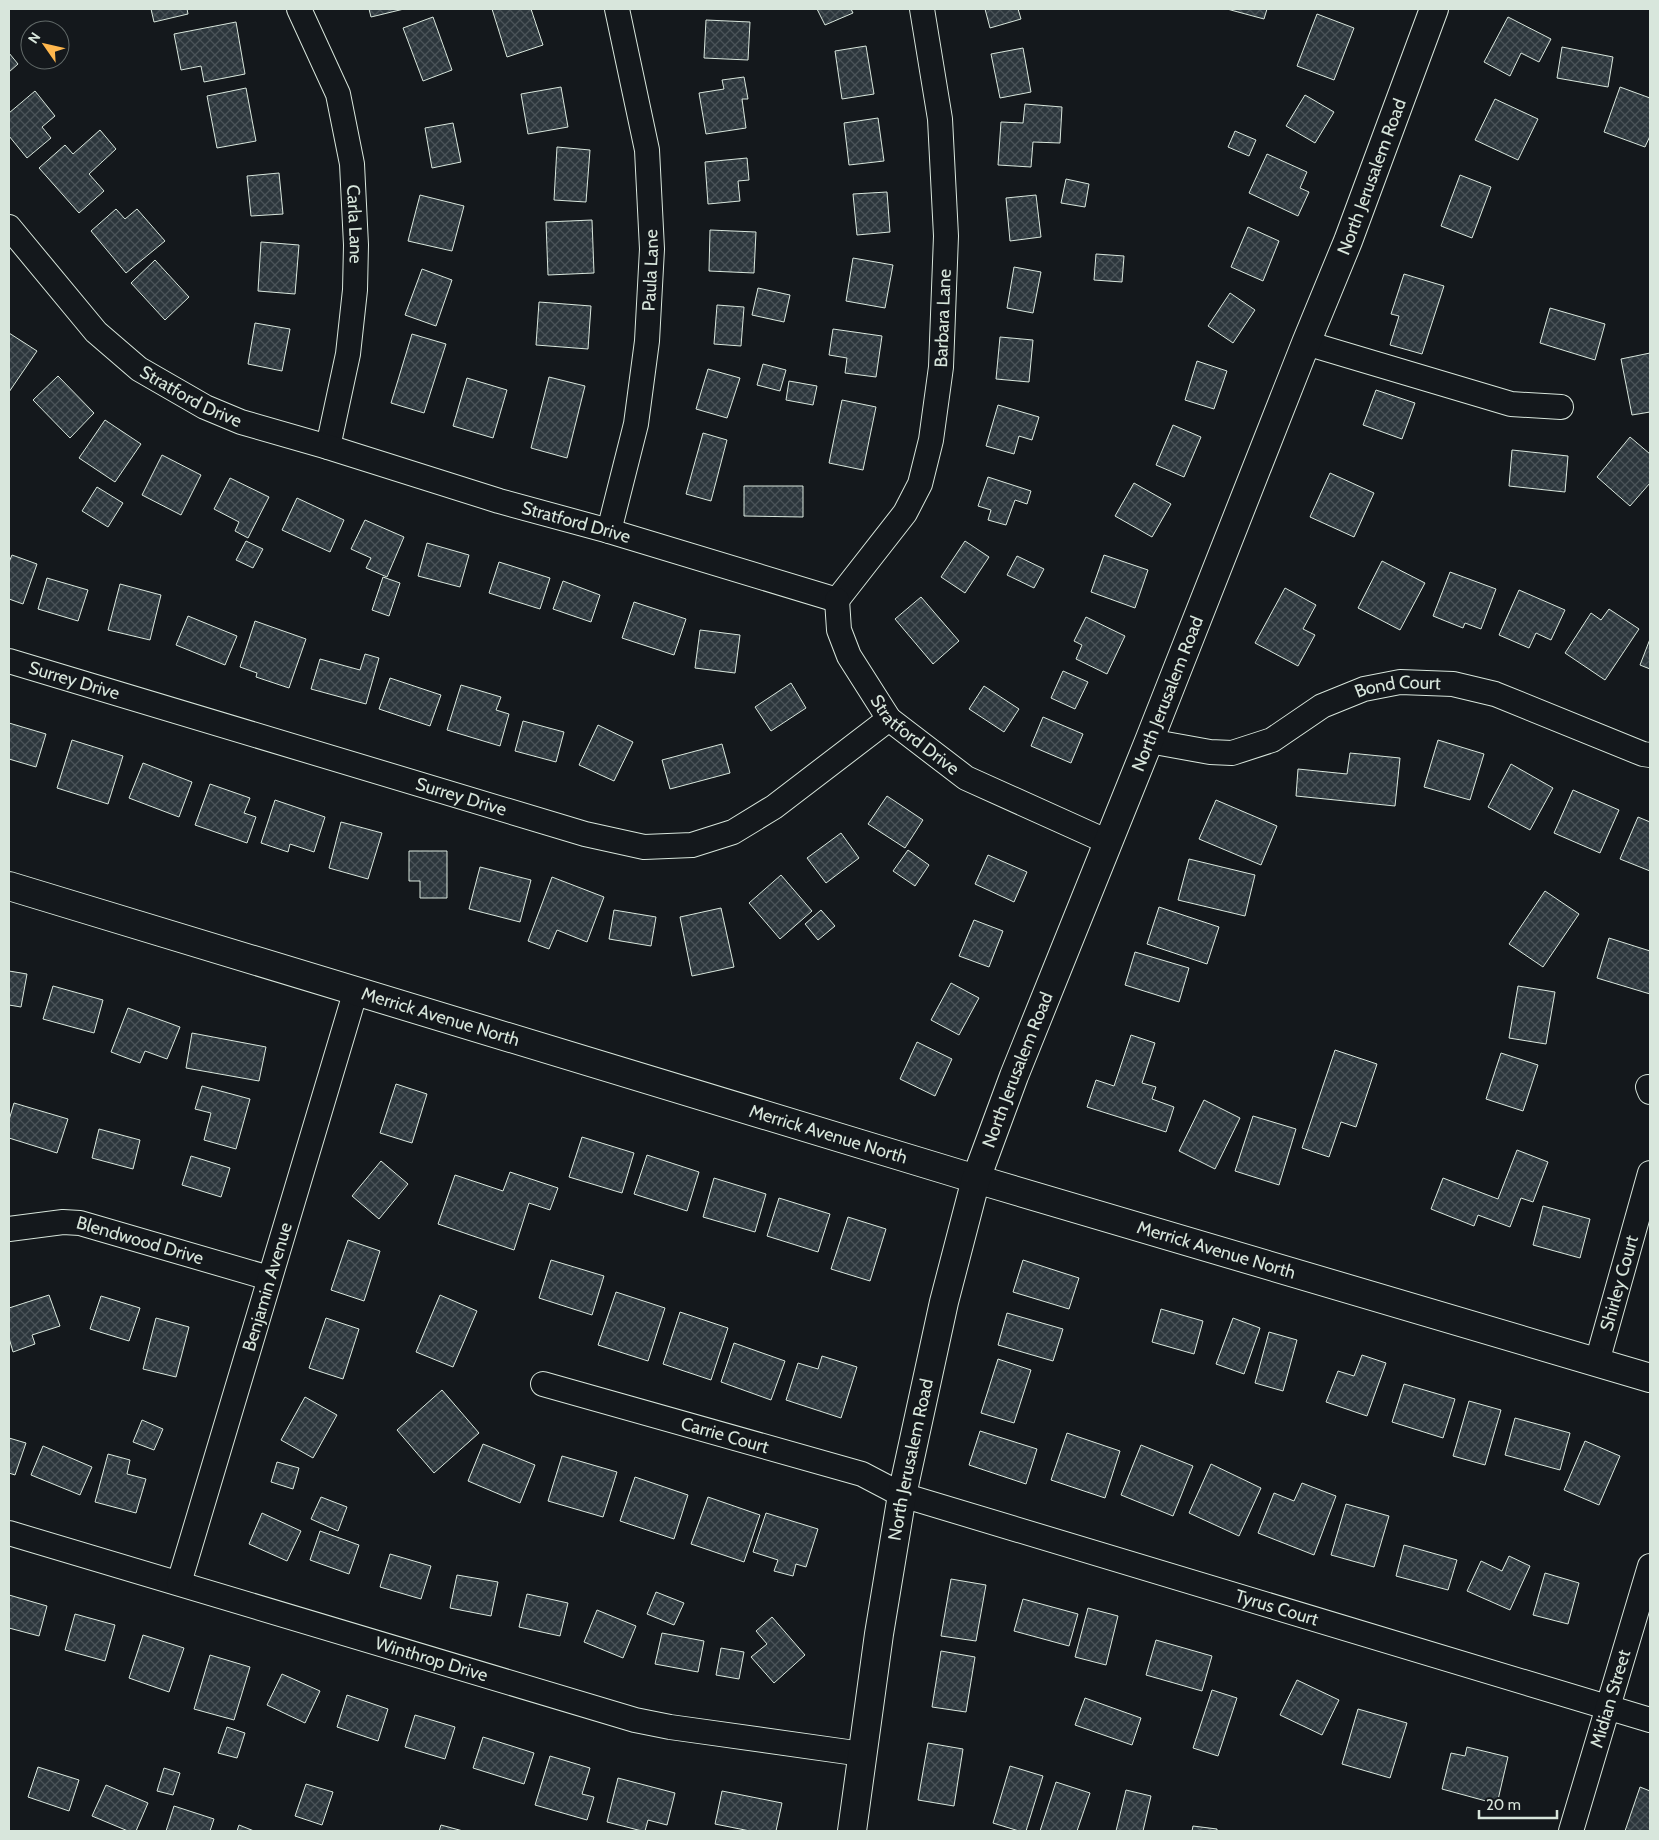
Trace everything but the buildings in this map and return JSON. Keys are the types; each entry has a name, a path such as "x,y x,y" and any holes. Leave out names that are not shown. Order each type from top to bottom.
{"main road":[{"name":"North Jerusalem Road","path":"852,1831 879,1634 902,1495 944,1302 976,1179 1014,1076 1348,241 1434,9"},
{"name":"Merrick Avenue North","path":"9,886 976,1179 1650,1378"}],"street":[{"name":"Carla Lane","path":"299,9 338,94 352,164 356,245 355,290 348,354 328,447"},
{"name":"Paula Lane","path":"609,531 636,424 647,341 652,249 646,150 617,9"},
{"name":"Barbara Lane","path":"837,600 905,513 920,484 934,422 941,366 946,236 940,119 922,9"},
{"name":"Stratford Drive","path":"9,227 96,332 140,369 204,407 240,422 328,447 499,501 609,531 837,600 839,630 849,656 889,719 966,778 1108,842"},
{"path":"1306,342 1511,404 1562,407"},
{"name":"Surrey Drive","path":"9,661 585,834 644,847 692,845 734,832 774,807 889,719"},
{"name":"Bond Court","path":"1149,741 1210,752 1232,753 1272,740 1322,706 1364,689 1400,682 1453,684 1495,694 1643,754 1650,755"},
{"name":"Benjamin Avenue","path":"179,1583 356,990"},
{"name":"Shirley Court","path":"1597,1362 1650,1173"},
{"name":"Blendwood Drive","path":"9,1229 63,1222 80,1223 269,1278"},
{"name":"Carrie Court","path":"544,1384 862,1474 902,1495"},
{"name":"Tyrus Court","path":"902,1495 1650,1720"},
{"name":"Winthrop Drive","path":"9,1533 635,1720 670,1728 862,1754"},
{"name":"Midian Street","path":"1571,1831 1650,1566"}]}
